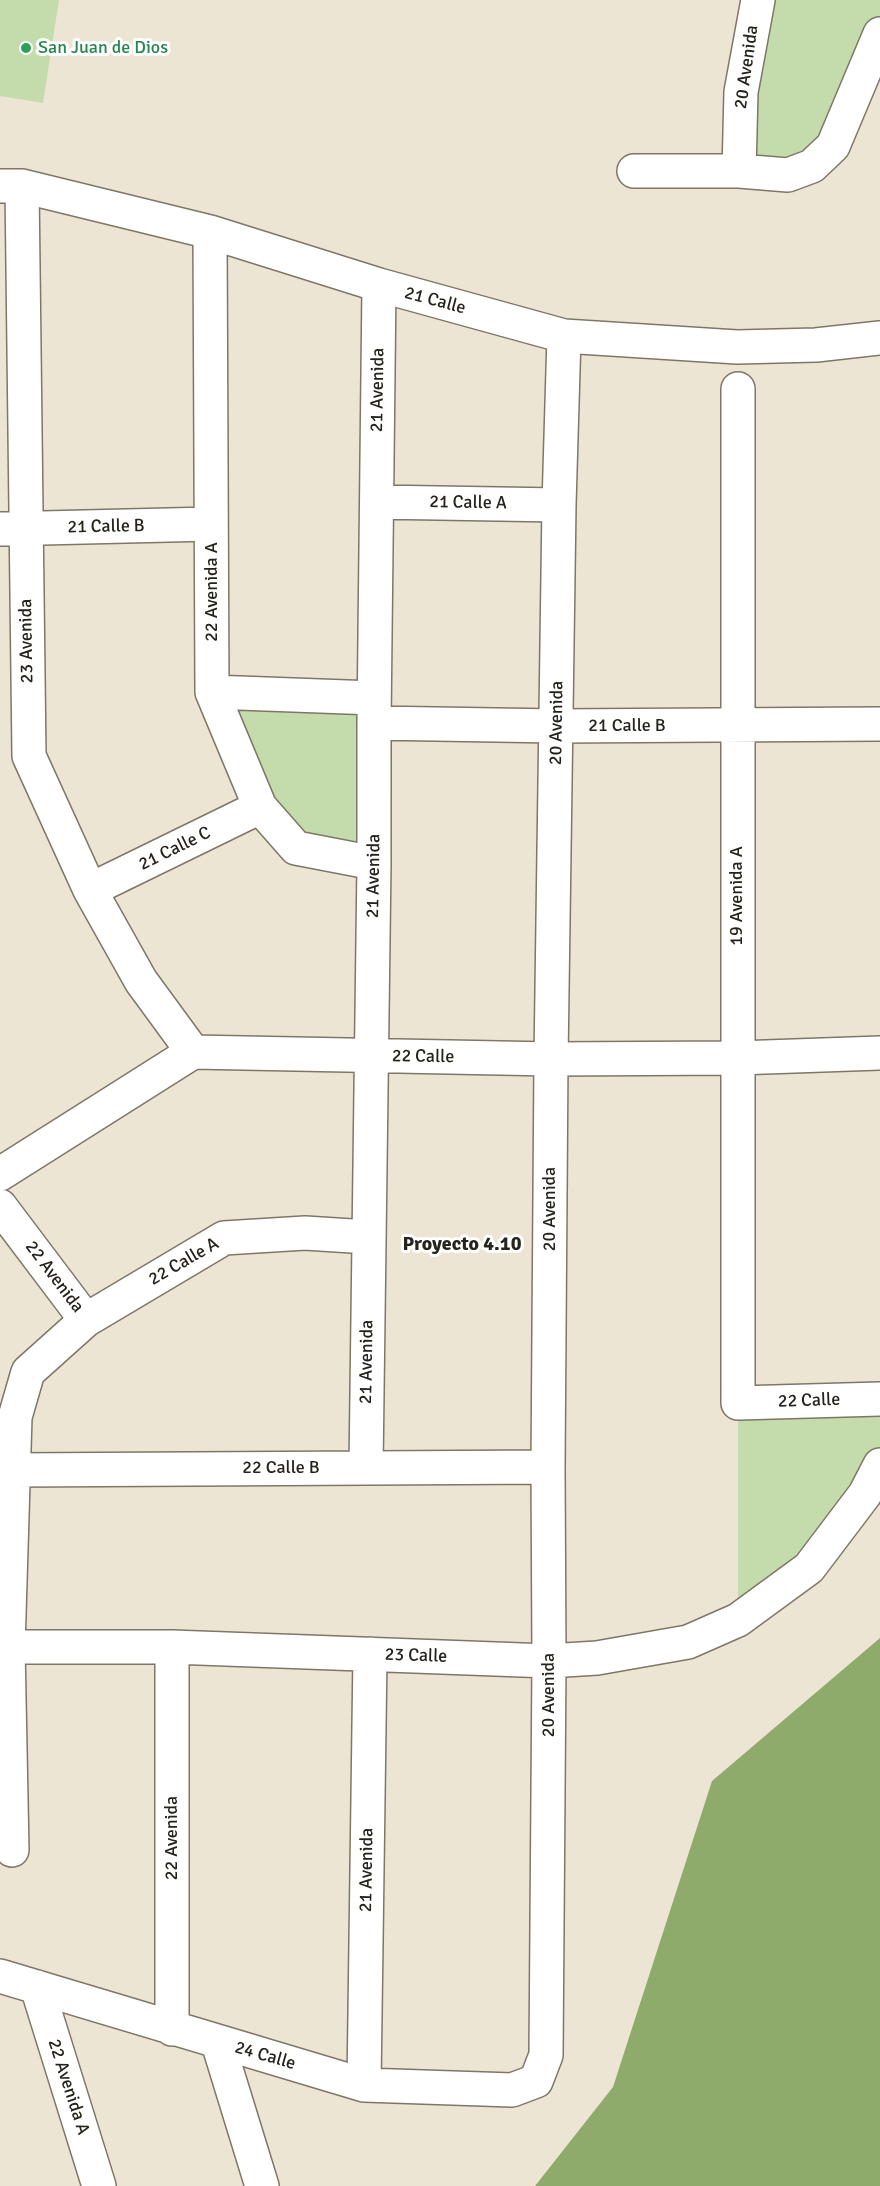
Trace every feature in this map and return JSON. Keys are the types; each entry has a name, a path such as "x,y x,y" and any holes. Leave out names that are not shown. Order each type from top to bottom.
{"street":[{"name":"20 Avenida","path":"739,171 741,92 758,0"},
{"path":"634,171 739,171 788,174 812,166 833,146 880,34"},
{"name":"21 Calle","path":"11,186 210,232 379,285 564,336 737,347 816,345 880,338"},
{"name":"23 Avenida","path":"11,186 14,755 141,981 193,1052"},
{"name":"22 Avenida A","path":"210,232 212,692 260,807 296,848 374,863"},
{"name":"21 Avenida","path":"366,1467 379,285"},
{"name":"20 Avenida","path":"536,2081 546,2055 551,1059 559,505 564,336"},
{"name":"19 Avenida A","path":"738,389 738,1403"},
{"name":"21 Calle A","path":"376,502 559,505"},
{"name":"21 Calle B","path":"13,529 212,525"},
{"path":"212,692 374,710"},
{"name":"21 Calle B","path":"374,710 557,726 880,724"},
{"name":"21 Calle C","path":"90,890 260,807"},
{"path":"0,1174 193,1052"},
{"name":"22 Calle","path":"193,1052 551,1059 737,1058 880,1053"},
{"name":"22 Avenida","path":"0,1206 86,1320"},
{"name":"22 Calle A","path":"13,1470 15,1417 28,1372 86,1320 224,1238 305,1233 369,1237"},
{"name":"22 Calle","path":"738,1403 880,1399"},
{"name":"23 Calle","path":"4,1647 172,1647 549,1660 597,1658 688,1642 738,1620 808,1568 865,1494 880,1466"},
{"name":"22 Calle B","path":"13,1470 548,1467"},
{"path":"12,1850 4,1647 13,1470"},
{"name":"22 Avenida","path":"172,1647 172,2029"},
{"name":"21 Avenida","path":"364,2085 370,1654"},
{"name":"24 Calle","path":"0,1976 364,2085 512,2090 536,2081"},
{"name":"22 Avenida A","path":"37,1987 99,2186"},
{"path":"218,2043 262,2186"}],"green space":[{"name":"San Juan de Dios","path":"0,0 59,0 43,103 0,96"},
{"path":"758,0 880,0 880,34 833,146 739,171"},
{"path":"212,692 374,698 374,863 296,848"},
{"path":"880,1399 880,1465 865,1494 738,1620 738,1403"},
{"path":"880,1638 880,2186 535,2186 613,2087 712,1781"}],"place":[{"name":"San Juan de Dios","path":"26,48"}],"district":[{"name":"Proyecto 4.10","path":"462,1245"}]}
